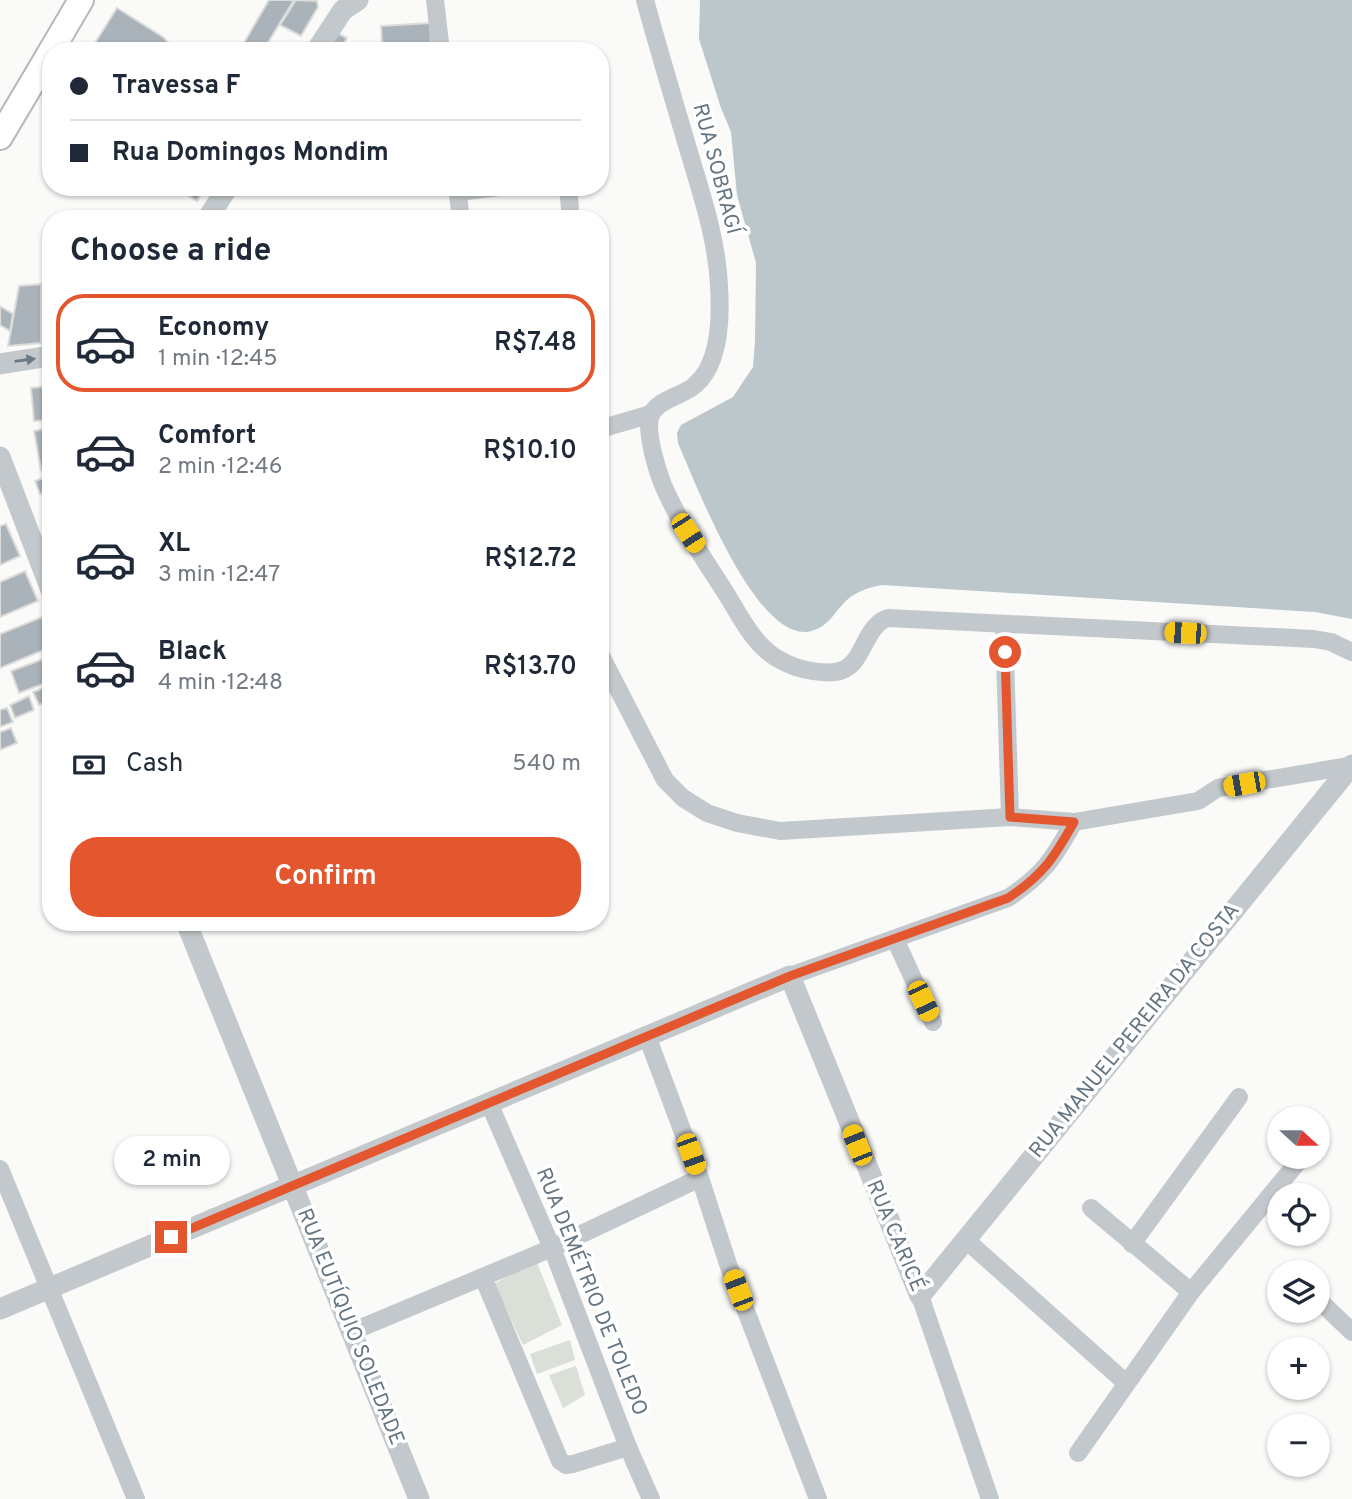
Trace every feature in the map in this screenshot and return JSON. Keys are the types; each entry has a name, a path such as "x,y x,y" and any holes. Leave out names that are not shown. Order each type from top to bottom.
{"main road":[{"path":"56,42 81,0"},
{"path":"0,137 42,66"}],"street":[{"path":"435,0 440,42"},
{"name":"RUA SOBRAGÍ","path":"609,426 651,414 665,401 680,396 696,384 709,369 716,348 719,287 712,229 645,0"},
{"path":"322,42 348,3"},
{"path":"0,364 42,357"},
{"path":"651,414 649,423 653,451 663,483 688,533 754,638 773,656 800,669 834,672 843,670 853,664 878,622 888,618 1314,639 1331,642 1352,652"},
{"path":"0,457 42,567"},
{"path":"1004,625 1010,817"},
{"path":"609,671 665,780 683,798 707,813 737,823 780,831 1010,817 1074,822 1198,801 1218,788 1350,766"},
{"name":"RUA MANUEL PEREIRA DA COSTA","path":"920,1296 1350,766"},
{"path":"0,1309 790,976 1008,898 1033,882 1055,856 1074,822"},
{"name":"RUA EUTÍQUIO SOLEDADE","path":"190,931 419,1499"},
{"path":"895,939 933,1022"},
{"name":"RUA CARICÉ","path":"790,976 920,1296 990,1499"},
{"path":"647,1037 700,1178 728,1264 818,1499"},
{"path":"1132,1244 1239,1097"},
{"name":"RUA DEMÉTRIO DE TOLEDO","path":"489,1103 552,1248 628,1447 651,1499"},
{"path":"0,1169 136,1499"},
{"path":"1078,1453 1191,1292 1292,1169"},
{"path":"351,1332 552,1248 700,1178"},
{"path":"1091,1208 1191,1292"},
{"path":"966,1240 1126,1383"},
{"path":"483,1277 559,1461 566,1465 573,1464 628,1447"},
{"path":"1330,1312 1352,1332"}],"shaded area":[{"path":"700,0 1352,0 1352,619 1315,612 882,585 852,596 821,627 807,632 787,627 767,610 729,555 678,443 677,433 681,425 733,397 753,367 755,340 756,263 737,195 731,132 699,39"},
{"path":"536,1260 562,1325 523,1345 494,1284"},
{"path":"570,1340 575,1360 537,1374 530,1354"},
{"path":"576,1366 585,1395 563,1408 549,1375"}],"building":[{"path":"269,0 294,0 268,42 244,42"},
{"path":"296,0 317,1 318,7 301,36 280,25"},
{"path":"117,8 168,42 96,42"},
{"path":"430,23 431,42 382,42 381,26"},
{"path":"335,32 347,38 345,42 330,42"},
{"path":"41,284 41,343 8,346 19,286"},
{"path":"0,306 13,314 10,331 0,325"},
{"path":"42,387 42,421 34,421 31,388"},
{"path":"42,429 41,470 34,431"},
{"path":"42,478 42,493 40,494 35,481"},
{"path":"6,524 20,556 0,565 0,526"},
{"path":"25,571 38,601 0,617 0,582"},
{"path":"42,617 42,651 0,668 0,634"},
{"path":"42,659 42,684 19,693 11,671"},
{"path":"42,688 42,704 39,705 33,692"},
{"path":"29,696 34,710 15,718 10,705"},
{"path":"7,708 13,722 0,727 0,710"},
{"path":"11,728 17,743 0,750 0,732"}],"route":[{"path":"171,1237 790,976 1008,898 1033,882 1055,856 1074,822 1010,817 1005,652"}]}
